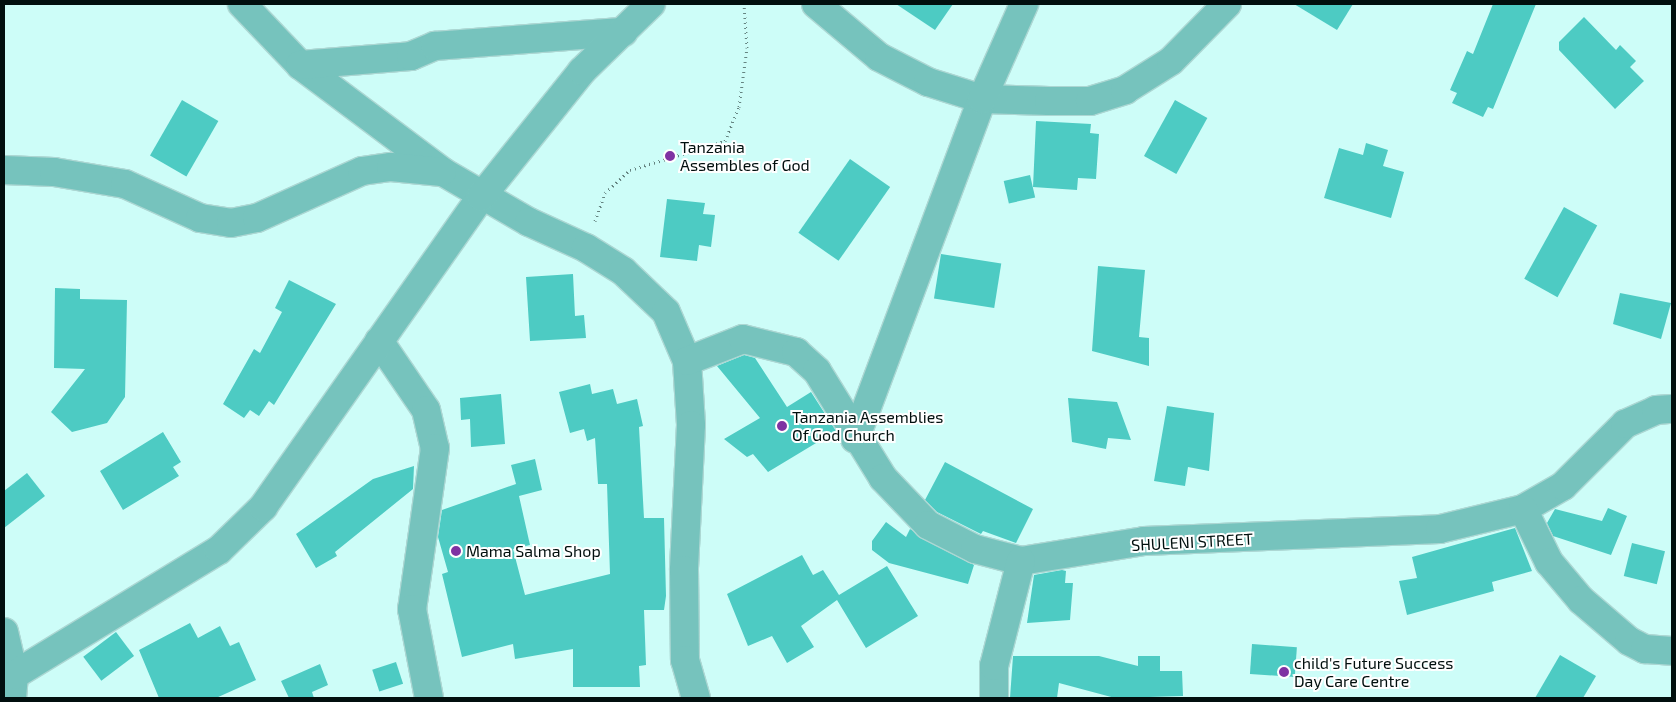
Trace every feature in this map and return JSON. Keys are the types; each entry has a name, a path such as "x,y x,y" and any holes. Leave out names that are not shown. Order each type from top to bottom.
{"street":[{"path":"242,4 300,65 443,172 481,196 586,248 623,271 666,312 687,361 691,425 684,570 685,660 696,698"},
{"path":"4,632 13,687 219,550 264,507 481,196 582,71 651,4"},
{"path":"816,4 879,57 928,82 982,99 1090,101 1125,90 1171,61 1227,4"},
{"path":"855,439 982,99 1024,4"},
{"path":"300,65 411,56 435,46 623,32"},
{"path":"4,170 54,172 125,184 200,218 230,223 257,218 362,170 391,167 443,172"},
{"name":"SHULENI STREET","path":"687,361 743,339 796,352 817,371 855,439 882,478 928,525 975,549 1021,561 1144,541 1440,530 1523,509 1563,486 1625,424 1656,410 1672,409"},
{"path":"379,342 426,410 435,448 412,610 429,698"},
{"path":"1523,509 1549,562 1581,600 1629,641 1645,649 1672,651"},
{"path":"994,698 994,666 1021,561"}],"path":[{"path":"586,248 605,193 630,170 726,141 739,106 747,48 744,4"}],"building":[{"path":"896,4 953,4 935,30"},
{"path":"1294,4 1353,4 1337,30"},
{"path":"1493,4 1536,4 1493,109 1488,107 1483,117 1452,103 1457,93 1450,90 1467,51 1473,54"},
{"path":"1584,17 1616,50 1620,45 1636,61 1630,67 1644,81 1615,109 1559,50 1559,42"},
{"path":"182,100 218,121 186,176 150,155"},
{"path":"1175,100 1207,118 1176,174 1144,156"},
{"path":"1036,121 1091,124 1090,133 1099,134 1096,179 1078,178 1077,190 1033,187"},
{"path":"1366,143 1388,150 1383,166 1404,172 1391,218 1324,198 1339,148 1363,155"},
{"path":"850,159 890,187 839,261 798,233"},
{"path":"1030,175 1035,197 1009,203 1004,181"},
{"path":"667,199 705,203 703,214 715,215 711,247 699,245 697,261 660,257"},
{"path":"1564,207 1597,225 1557,297 1524,279"},
{"path":"941,254 1001,264 994,308 934,298"},
{"path":"1098,266 1145,270 1139,337 1149,338 1149,366 1092,351"},
{"path":"573,274 575,316 584,315 586,338 530,341 526,277"},
{"path":"289,280 336,304 274,405 269,401 259,416 250,410 244,418 223,404 254,349 260,353 282,312 275,308"},
{"path":"55,288 80,289 80,299 127,300 125,397 107,423 72,432 51,412 85,369 54,368"},
{"path":"1620,293 1671,303 1661,339 1613,324"},
{"path":"744,355 755,358 787,407 811,392 836,431 768,472 753,454 747,457 724,439 760,418 717,366"},
{"path":"590,384 592,394 613,389 617,404 637,399 643,426 639,427 644,518 664,518 666,596 664,610 644,610 646,665 639,666 640,687 573,687 573,649 515,659 513,644 462,657 442,574 448,572 438,537 442,510 516,484 511,465 535,459 542,490 519,496 530,545 513,549 525,595 610,574 607,484 598,484 595,438 587,441 584,429 570,433 559,392"},
{"path":"501,394 505,444 471,447 470,419 461,420 460,398"},
{"path":"1068,398 1117,402 1131,440 1108,438 1106,449 1072,442"},
{"path":"1167,406 1214,413 1209,471 1188,467 1185,486 1154,481"},
{"path":"163,432 181,462 173,467 179,476 123,510 100,471"},
{"path":"945,462 1033,509 1016,543 983,531 981,534 937,512 925,500"},
{"path":"414,466 413,489 335,552 337,556 316,568 296,534 373,479"},
{"path":"27,473 45,496 4,528 4,491"},
{"path":"1608,508 1627,516 1611,555 1553,536 1547,523 1555,509 1602,521"},
{"path":"886,522 906,537 910,529 974,565 968,584 889,563 872,550 872,541"},
{"path":"1515,528 1532,571 1492,582 1494,591 1407,615 1399,581 1417,578 1412,557"},
{"path":"1632,543 1665,551 1657,584 1624,576"},
{"path":"802,555 813,575 823,570 839,595 887,566 918,616 866,648 837,600 801,626 814,647 787,663 772,636 748,646 727,594"},
{"path":"1066,571 1065,583 1073,583 1070,620 1027,623 1034,575"},
{"path":"190,623 198,638 220,626 230,646 239,642 256,680 216,698 159,698 139,650"},
{"path":"116,632 134,656 101,681 83,657"},
{"path":"1252,644 1297,647 1295,677 1250,674"},
{"path":"1560,655 1596,676 1583,698 1535,698"},
{"path":"1013,656 1099,656 1138,666 1138,656 1160,656 1160,671 1182,671 1183,696 1115,698 1059,683 1057,698 1010,698"},
{"path":"396,662 403,684 379,692 372,670"},
{"path":"320,664 328,685 312,692 314,698 289,698 281,681"}],"place":[{"name":"Tanzania Assembles of God","path":"670,156"},
{"name":"Tanzania Assemblies Of God Church","path":"782,426"},
{"name":"Mama Salma Shop","path":"456,551"},
{"name":"child's Future Success Day Care Centre","path":"1284,672"}]}
